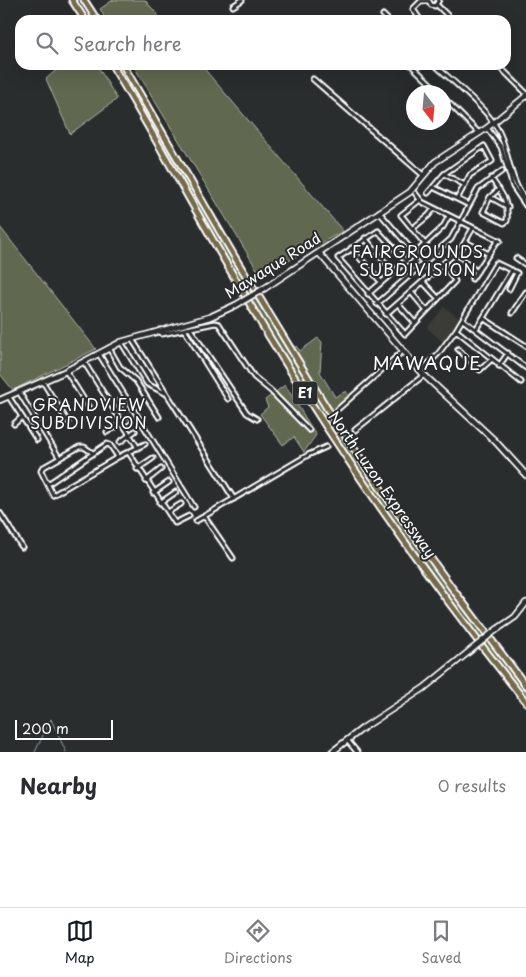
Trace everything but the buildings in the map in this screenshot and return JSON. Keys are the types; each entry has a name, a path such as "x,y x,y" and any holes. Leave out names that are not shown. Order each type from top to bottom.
{"highway":[{"path":"72,0 82,15"},
{"path":"84,0 94,15"},
{"name":"North Luzon Expressway","path":"115,70 228,266 319,415 443,595 526,702"},
{"name":"North Luzon Expressway","path":"126,70 242,269 328,410 446,580 526,686"}],"main road":[{"name":"Mawaque Road","path":"0,400 66,371 121,342 210,317 236,305 265,288 410,192 423,175 442,156 487,128 526,95"},
{"path":"319,252 422,373 495,441 526,474"},
{"path":"335,751 347,740 424,688 515,617 526,603"}],"street":[{"path":"233,6 242,0"},
{"path":"417,15 413,9 421,2 430,0 431,5 437,5 447,15"},
{"path":"437,5 438,0"},
{"path":"416,70 432,85"},
{"path":"440,70 493,122 505,147 517,186 526,200"},
{"path":"503,70 526,95"},
{"path":"313,78 423,175"},
{"path":"451,105 479,133"},
{"path":"487,128 501,148 513,187 526,206"},
{"path":"428,193 444,174 484,146 492,161 470,175 457,199"},
{"path":"377,304 451,239 478,189 502,171"},
{"path":"444,174 465,184"},
{"path":"491,178 499,189 509,207 507,221 504,223 484,213 490,197 499,189"},
{"path":"433,187 469,206"},
{"path":"416,193 420,200 499,241 472,279"},
{"path":"490,197 509,207"},
{"path":"420,200 402,215 425,244"},
{"path":"412,229 429,215 434,208"},
{"path":"379,212 432,273"},
{"path":"420,249 443,227 449,216"},
{"path":"386,314 456,253 466,242 473,228"},
{"path":"406,261 380,231 365,238 339,256 339,260 405,334 455,279 443,264"},
{"path":"365,238 393,272"},
{"path":"466,242 489,254"},
{"path":"352,248 381,282"},
{"path":"456,253 477,272"},
{"path":"368,294 412,256"},
{"path":"516,258 526,265"},
{"path":"355,430 422,373 463,320 495,264 498,263 517,274 508,289"},
{"path":"476,329 512,270"},
{"path":"423,282 438,298"},
{"path":"411,292 426,310"},
{"path":"512,313 526,292"},
{"path":"521,300 526,302"},
{"path":"398,304 415,323"},
{"path":"483,318 526,346"},
{"path":"463,320 526,368"},
{"path":"160,330 162,334 191,330 215,323 219,324 254,377 271,391 309,430"},
{"path":"185,330 228,399"},
{"path":"191,330 247,413 257,419"},
{"path":"456,330 521,382"},
{"path":"132,338 234,499"},
{"path":"121,342 148,384 166,393"},
{"path":"109,348 120,367 136,381 159,417"},
{"path":"458,350 480,370 492,359"},
{"path":"338,409 403,351"},
{"path":"499,366 508,353"},
{"path":"99,354 194,506"},
{"path":"84,362 138,448"},
{"path":"66,371 88,406"},
{"path":"98,385 104,381"},
{"path":"43,382 68,422"},
{"path":"19,392 59,458"},
{"path":"106,398 110,395"},
{"path":"9,397 36,440"},
{"path":"114,412 120,408 117,402"},
{"path":"14,424 22,418"},
{"path":"107,432 128,420"},
{"path":"120,442 135,431"},
{"path":"48,484 108,444 118,457"},
{"path":"93,453 82,446 41,470 56,496 118,457 145,444"},
{"path":"196,521 308,454 326,448"},
{"path":"129,453 153,493 176,523 188,516"},
{"path":"137,469 153,458"},
{"path":"146,481 161,469"},
{"path":"153,493 169,482"},
{"path":"160,503 176,492"},
{"path":"168,512 180,504"},
{"path":"0,512 22,547"},
{"path":"204,516 233,558"},
{"path":"347,740 357,752"}],"shaded area":[{"path":"444,307 462,320 444,343 427,328"}],"green space":[{"path":"113,0 145,0 158,15 103,15 100,9"},
{"path":"56,70 100,70 117,99 70,134 46,79"},
{"path":"118,70 124,70 253,290 247,293"},
{"path":"136,70 205,70 343,231 261,276"},
{"path":"0,227 96,349 13,390 0,374"},
{"path":"255,294 352,451 484,636 480,639 348,456 249,298"},
{"path":"318,338 322,342 320,372 335,397 346,391 350,399 333,410 292,348 296,346 300,351"},
{"path":"285,385 316,435 304,452 294,437 283,445 260,414 268,407 265,400"},
{"path":"487,640 526,689 526,699 483,643"}],"waterway":[{"path":"35,752 51,719 66,752"}],"district":[{"name":"FAIRGROUNDS SUBDIVISION","path":"418,261"},
{"name":"MAWAQUE","path":"427,364"},
{"name":"GRANDVIEW SUBDIVISION","path":"89,414"}]}
